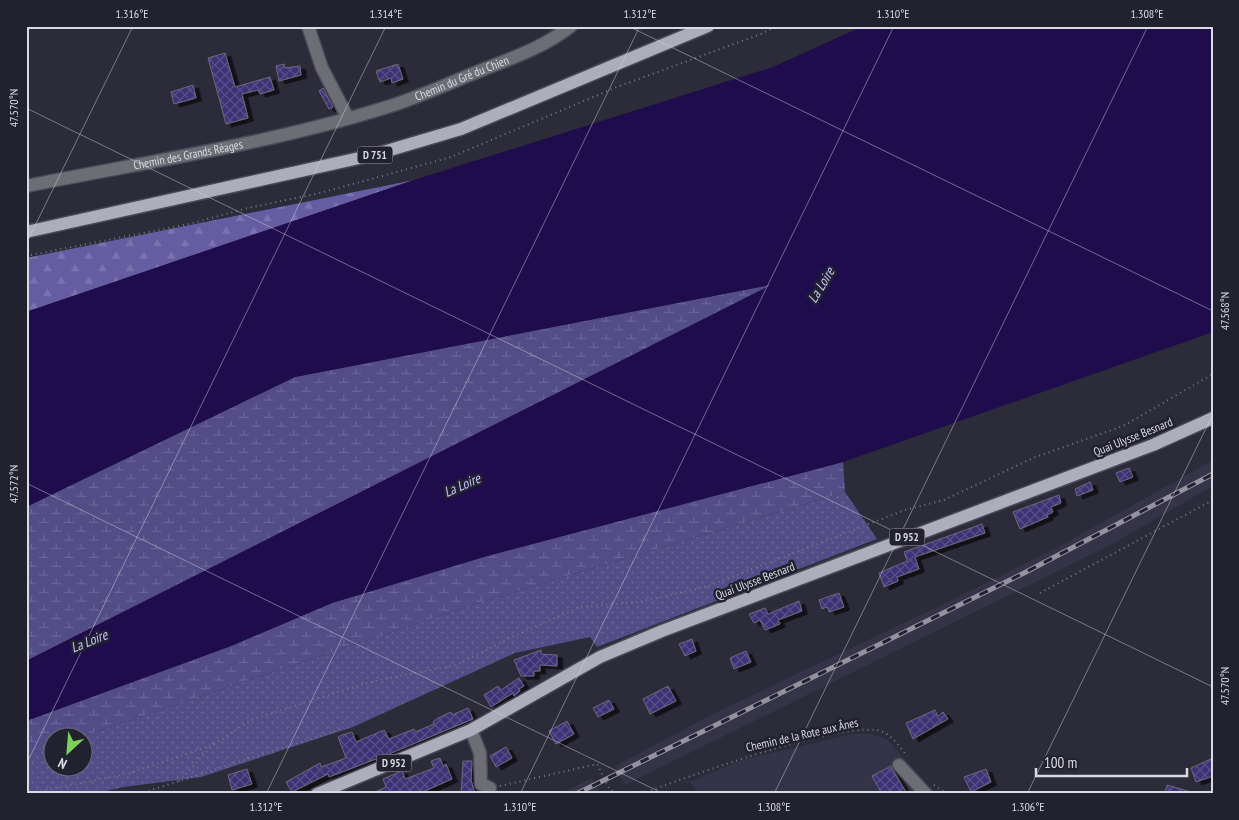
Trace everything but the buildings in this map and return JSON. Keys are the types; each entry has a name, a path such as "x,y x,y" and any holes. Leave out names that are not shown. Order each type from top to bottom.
{"main road":[{"name":"D 751","path":"26,232 374,155 461,129 705,27"},
{"name":"Quai Ulysse Besnard","path":"317,794 471,730 600,657 1144,449 1213,418"}],"street":[{"path":"308,26 322,68 348,118"},
{"name":"Chemin du Gré du Chien","path":"348,118 417,97 541,45 571,26"},
{"name":"Chemin des Grands Réages","path":"26,186 312,128 348,118"},
{"path":"471,730 480,753 481,784 490,788"},
{"path":"905,763 928,788"}],"path":[{"path":"179,781 214,744 251,720 370,682 456,665 516,635 580,607 638,602 706,587 905,510 944,500 1033,458 1123,426 1213,374"},
{"path":"1040,593 1213,500"},
{"path":"139,794 344,728"},
{"name":"Chemin de la Rote aux Ânes","path":"642,794 750,755 851,731 868,730 883,732 897,744 905,763"},
{"path":"26,794 131,773 214,744"},
{"path":"490,788 524,778 598,764 610,790 618,794"},
{"path":"928,788 947,794"}],"shaded area":[{"path":"1213,460 1213,486 1112,544 625,785 615,766 715,713 948,602 1062,545"},
{"path":"852,734 871,734 888,740 929,787 940,794 701,794 689,782 742,760"},
{"path":"592,778 601,794 559,794"}],"green space":[{"path":"414,180 26,312 26,258"},
{"path":"774,284 26,661 26,507 295,377"},
{"path":"843,462 845,492 472,605 92,733 92,728 42,728 42,749 26,755 26,721 231,646 332,603 487,556"},
{"path":"845,492 877,539 597,647 590,637 515,653 353,727 201,777 124,787 92,794 26,794 26,755 42,749 42,778 92,778 92,733 472,605"}],"water":[{"name":"La Loire","path":"863,26 1213,26 1213,332 843,462 487,556 332,603 231,646 26,721 26,661 771,285 295,377 26,507 26,312 414,180 773,67"}],"railway":[{"path":"576,794 1024,573 1213,474"}]}
